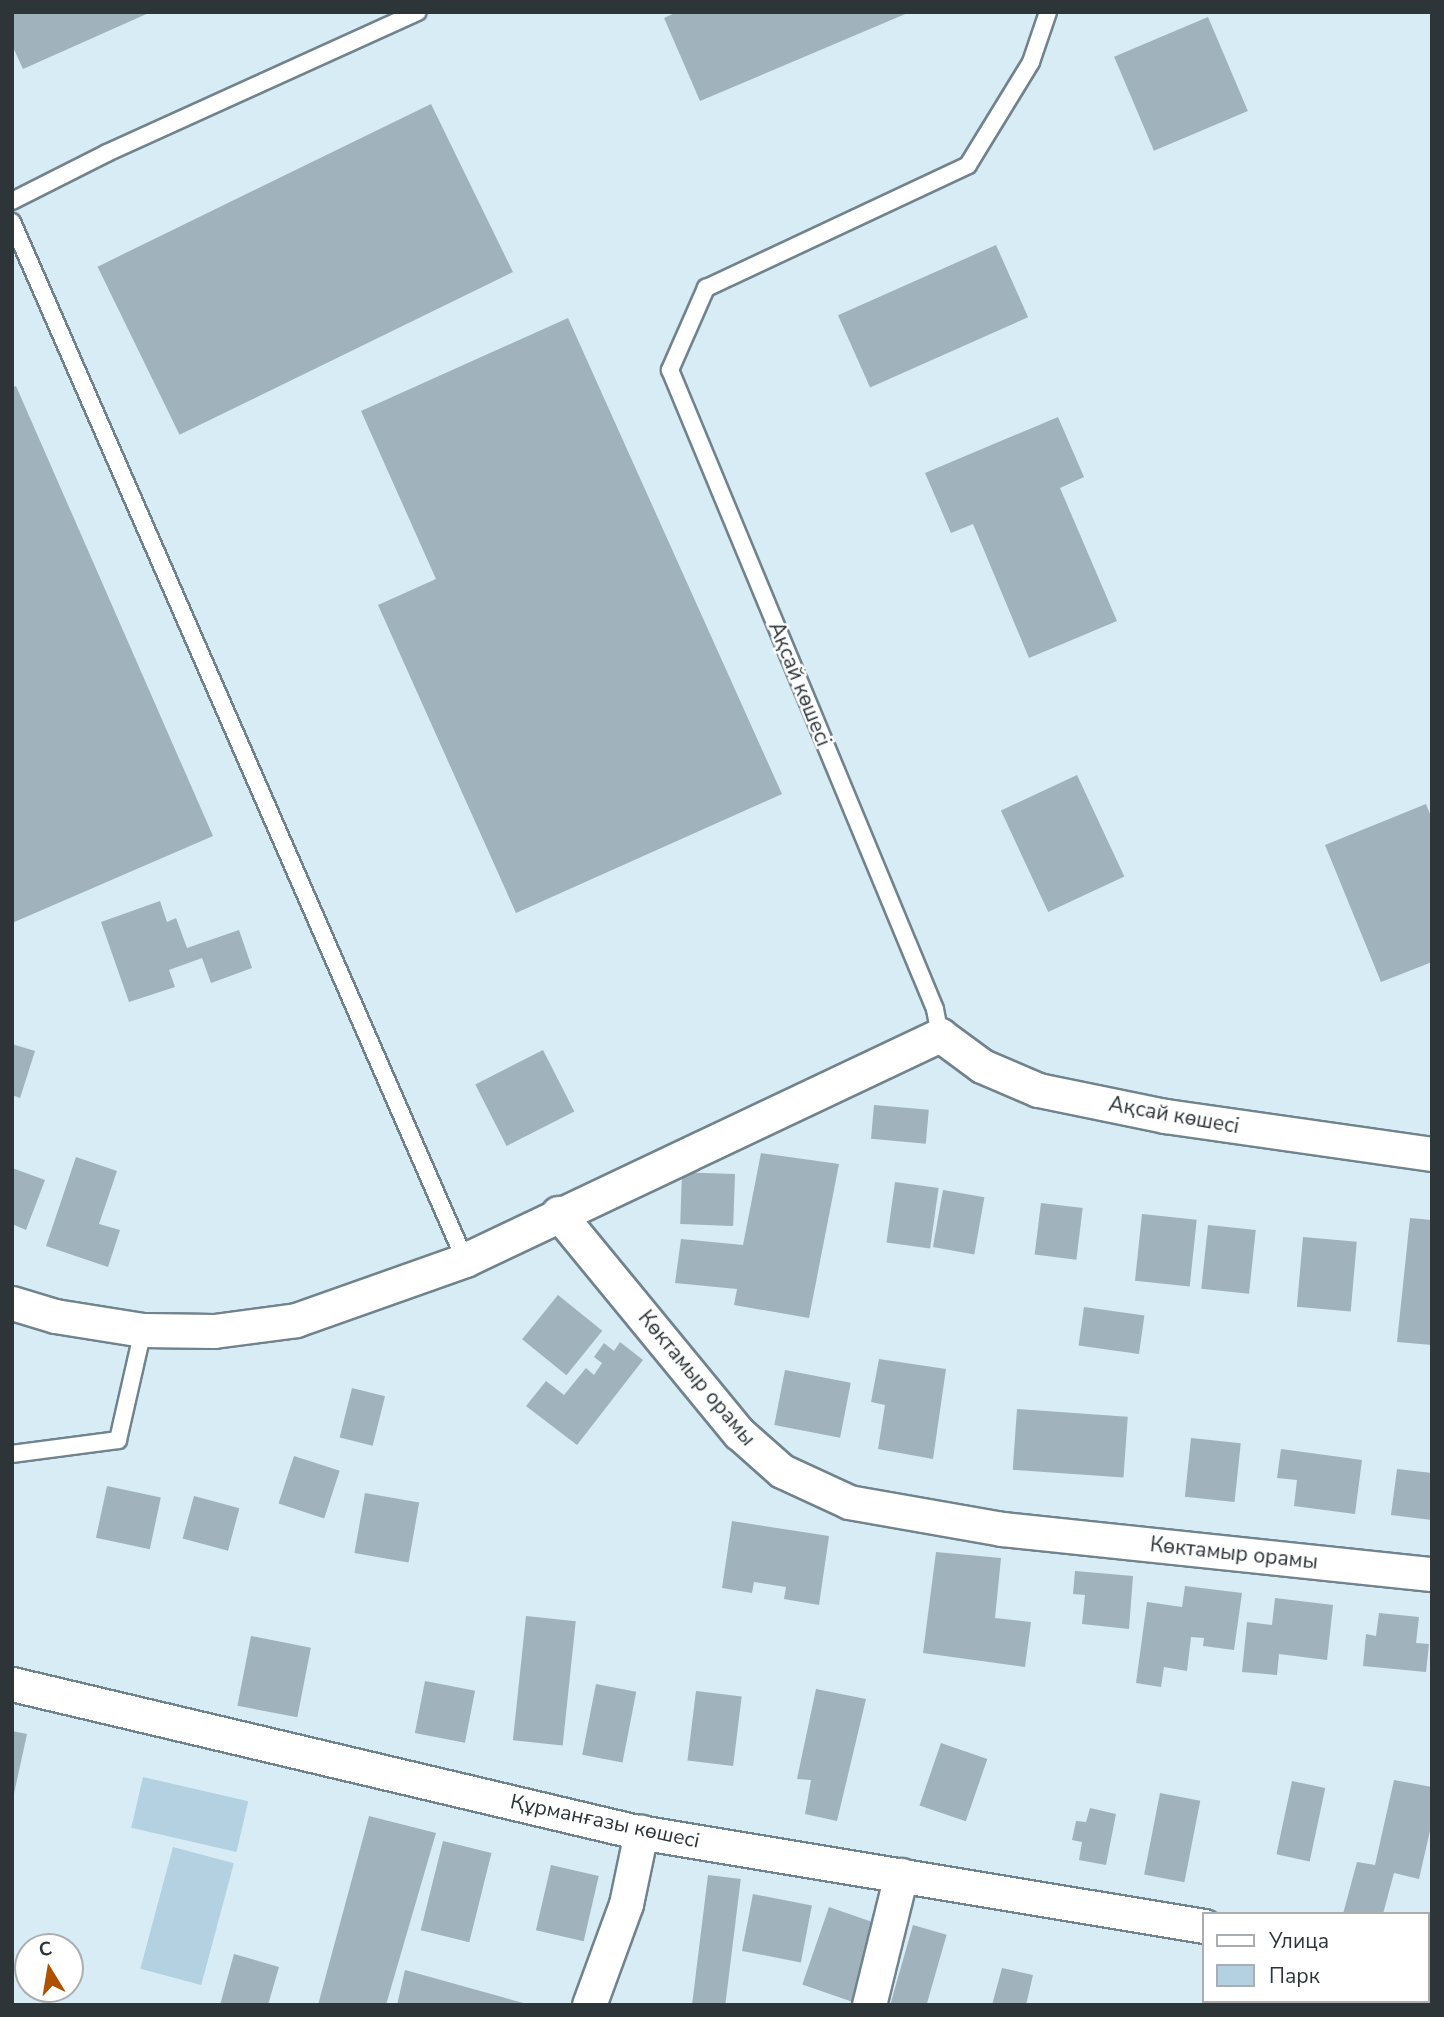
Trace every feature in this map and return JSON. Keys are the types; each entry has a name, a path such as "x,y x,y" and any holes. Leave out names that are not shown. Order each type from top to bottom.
{"street":[{"name":"Ақсай көшесі","path":"940,1035 982,1066 1038,1090 1165,1116 1432,1154"},
{"path":"12,1303 55,1316 143,1330 214,1331 296,1320 465,1260 558,1213 940,1035"},
{"name":"Көктамыр орамы","path":"558,1213 740,1433 782,1471 849,1502 1002,1529 1432,1574"},
{"name":"Құрманғазы көшесі","path":"12,1684 641,1832 1202,1926"},
{"path":"589,2005 626,1904 641,1832"},
{"path":"869,2005 901,1875"}],"lane":[{"path":"12,201 107,153 418,12"},
{"name":"Ақсай көшесі","path":"940,1035 935,1009 670,370 706,288 968,165 1031,62 1048,12"},
{"path":"12,222 465,1260"},
{"path":"12,1454 108,1445 118,1440 143,1330"}],"green space":[{"path":"143,1777 248,1801 237,1852 131,1828"},
{"path":"173,1847 234,1863 201,1985 140,1969"}],"building":[{"path":"12,12 151,12 23,69 12,45"},
{"path":"677,12 910,12 700,101 664,18"},
{"path":"1208,17 1248,111 1154,151 1114,57"},
{"path":"431,104 513,272 180,435 98,267"},
{"path":"996,245 1028,317 870,388 838,315"},
{"path":"568,318 782,794 516,913 378,605 436,579 361,411"},
{"path":"16,386 213,836 12,923 12,388"},
{"path":"1058,417 1084,477 1060,488 1117,621 1029,658 973,524 951,533 925,473"},
{"path":"1077,775 1124,877 1048,912 1001,810"},
{"path":"1426,804 1432,819 1432,962 1381,982 1325,845"},
{"path":"160,901 167,922 176,918 187,948 239,930 252,968 211,983 202,958 169,970 175,987 129,1002 101,922"},
{"path":"12,1044 35,1051 20,1098 12,1095"},
{"path":"543,1050 574,1111 507,1146 475,1085"},
{"path":"874,1105 929,1110 926,1144 871,1139"},
{"path":"761,1153 839,1164 809,1318 734,1305 737,1289 675,1283 681,1239 743,1245"},
{"path":"76,1157 117,1171 99,1224 120,1230 108,1267 46,1246"},
{"path":"12,1168 45,1180 26,1230 12,1224"},
{"path":"682,1172 735,1174 733,1226 680,1224"},
{"path":"895,1182 939,1188 930,1249 887,1242"},
{"path":"943,1190 984,1197 974,1254 933,1247"},
{"path":"1041,1203 1083,1208 1076,1260 1035,1255"},
{"path":"1142,1214 1197,1220 1190,1286 1135,1281"},
{"path":"1410,1218 1432,1220 1432,1345 1397,1342"},
{"path":"1208,1225 1256,1230 1249,1294 1201,1289"},
{"path":"1303,1237 1357,1242 1351,1311 1297,1307"},
{"path":"558,1295 602,1331 566,1375 522,1339"},
{"path":"1084,1307 1144,1315 1139,1354 1079,1346"},
{"path":"620,1342 643,1360 577,1445 526,1406 546,1381 564,1395 586,1368 594,1375 602,1363 594,1357 604,1343 614,1351"},
{"path":"879,1359 946,1369 933,1459 878,1449 885,1405 871,1402"},
{"path":"785,1370 851,1383 840,1438 774,1425"},
{"path":"352,1388 385,1396 373,1446 340,1437"},
{"path":"1017,1409 1128,1417 1123,1478 1013,1470"},
{"path":"1191,1438 1241,1443 1235,1502 1185,1497"},
{"path":"1281,1449 1362,1460 1355,1514 1294,1506 1297,1480 1277,1478"},
{"path":"294,1456 340,1471 324,1518 279,1504"},
{"path":"1397,1469 1432,1473 1432,1520 1391,1515"},
{"path":"107,1486 161,1497 150,1549 96,1538"},
{"path":"365,1493 419,1503 409,1563 354,1553"},
{"path":"194,1496 239,1508 228,1551 183,1539"},
{"path":"732,1521 829,1536 819,1605 784,1599 786,1587 754,1582 752,1593 722,1588"},
{"path":"936,1552 1001,1558 995,1618 1031,1622 1025,1667 923,1653"},
{"path":"1075,1571 1133,1576 1129,1629 1082,1624 1085,1595 1073,1594"},
{"path":"1185,1586 1242,1593 1234,1650 1203,1646 1204,1638 1191,1637 1187,1671 1164,1667 1161,1687 1136,1683 1147,1602 1182,1607"},
{"path":"1275,1598 1333,1605 1327,1660 1279,1654 1277,1675 1242,1672 1247,1622 1272,1625"},
{"path":"1379,1613 1419,1617 1416,1643 1429,1644 1426,1672 1363,1666 1366,1634 1376,1636"},
{"path":"526,1616 576,1621 563,1746 513,1740"},
{"path":"251,1636 311,1648 297,1717 237,1706"},
{"path":"425,1681 475,1691 465,1743 415,1733"},
{"path":"596,1684 636,1692 623,1763 582,1755"},
{"path":"816,1689 866,1699 837,1821 805,1814 811,1780 797,1779"},
{"path":"696,1691 742,1697 733,1766 687,1760"},
{"path":"12,1731 27,1734 13,1798 12,1798"},
{"path":"941,1743 987,1759 966,1821 920,1805"},
{"path":"1394,1780 1432,1787 1432,1822 1419,1879 1394,1873 1384,1912 1344,1912 1357,1862 1375,1865"},
{"path":"1292,1781 1325,1788 1310,1861 1276,1854"},
{"path":"1160,1793 1200,1801 1184,1882 1144,1874"},
{"path":"1090,1808 1116,1814 1106,1865 1079,1860 1082,1842 1072,1840 1076,1821 1086,1822"},
{"path":"369,1816 436,1833 386,2005 318,2005"},
{"path":"443,1841 492,1853 469,1942 421,1930"},
{"path":"551,1865 599,1876 584,1941 536,1930"},
{"path":"708,1875 741,1879 725,2005 692,2005"},
{"path":"753,1894 812,1905 801,1962 742,1951"},
{"path":"829,1907 878,1924 851,2001 802,1985"},
{"path":"913,1925 947,1935 926,2005 890,2005"},
{"path":"234,1954 279,1967 268,2005 220,2005"},
{"path":"1002,1968 1033,1975 1026,2005 992,2005"},
{"path":"405,1970 527,2004 397,2005"}]}
